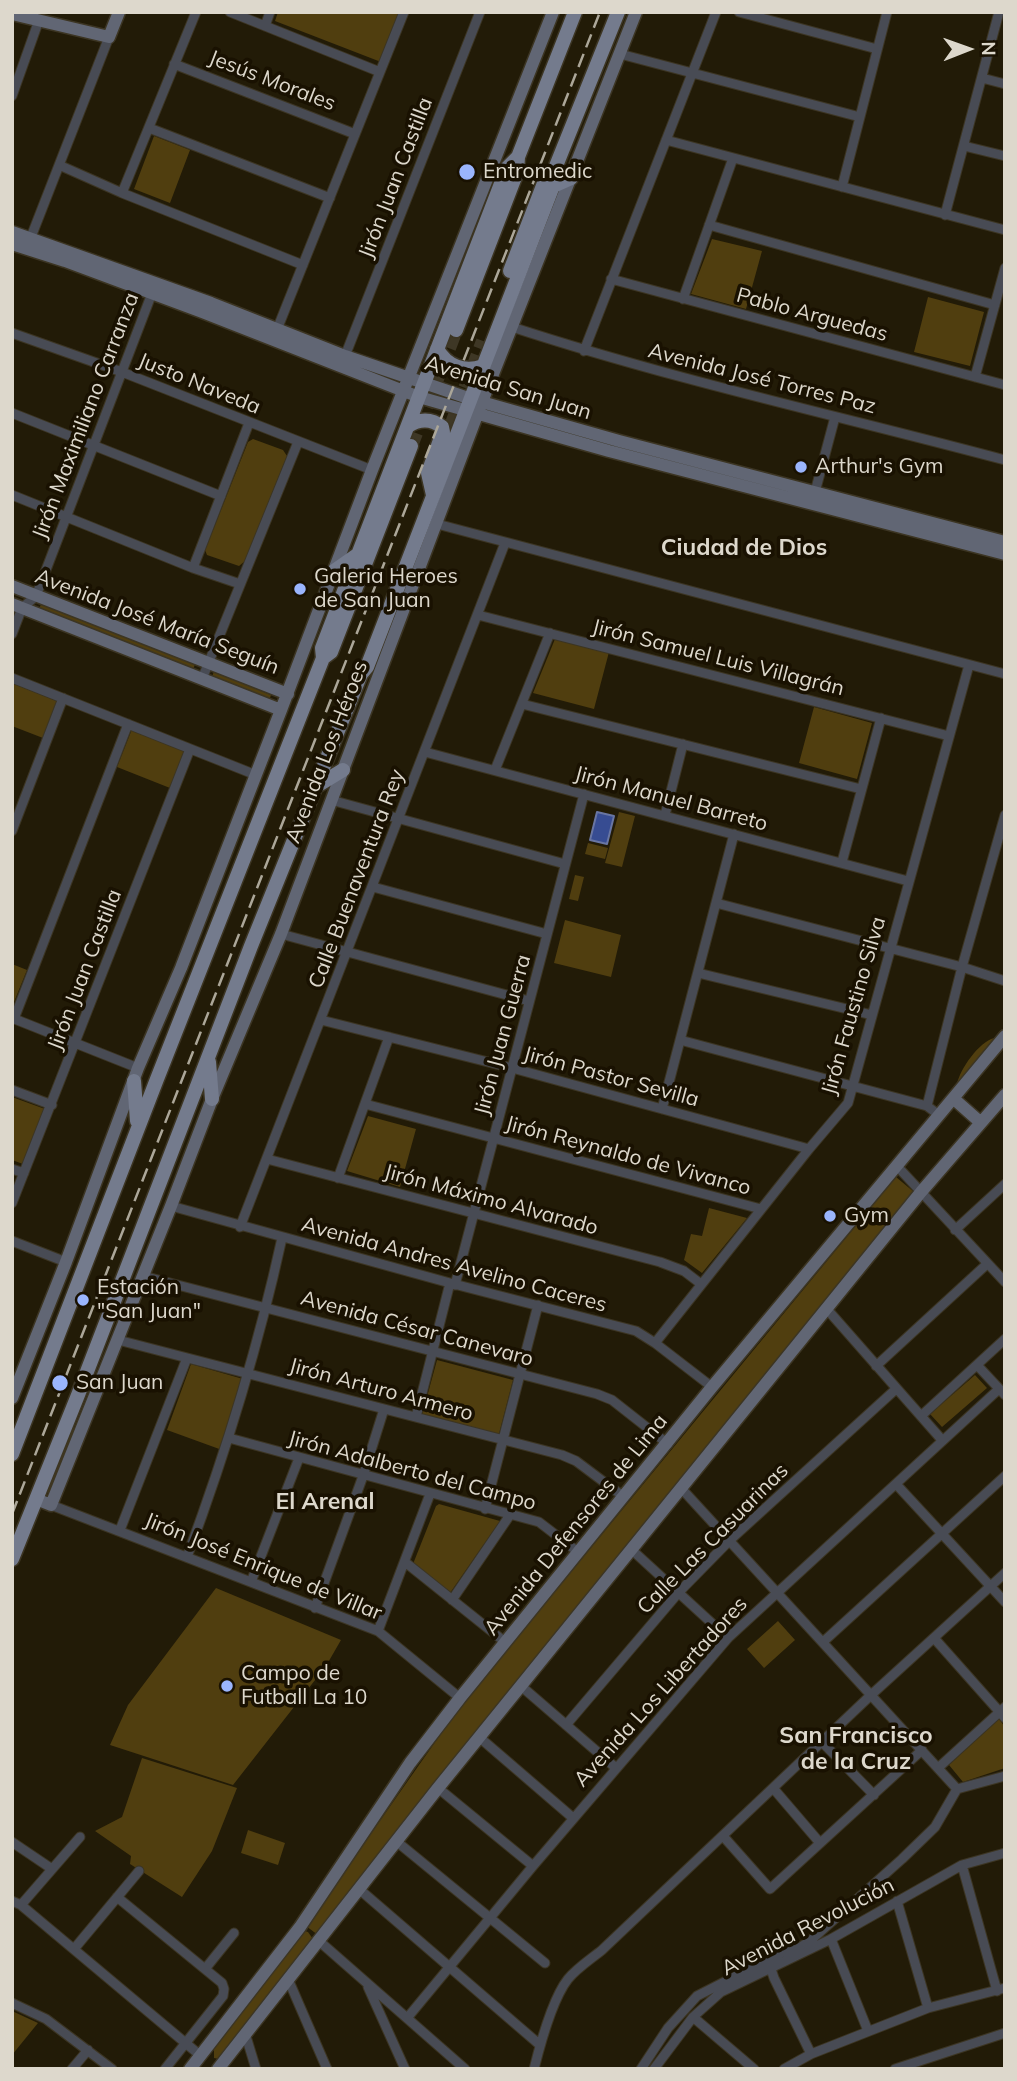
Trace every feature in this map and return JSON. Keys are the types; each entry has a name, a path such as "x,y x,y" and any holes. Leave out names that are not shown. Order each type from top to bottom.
{"main road":[{"path":"12,14 109,37 119,12"},
{"path":"12,1398 136,1074 181,968 372,470 553,12"},
{"name":"Avenida Los Héroes","path":"456,330 517,172 518,157 575,12"},
{"name":"Avenida Los Héroes","path":"484,341 544,183 554,171 618,12"},
{"name":"Avenida Los Héroes","path":"12,1559 315,787 361,674 367,667 429,497 512,327 636,12"},
{"path":"613,28 629,30"},
{"name":"Avenida Los Héroes","path":"12,1454 323,658 322,648 507,168 518,157"},
{"name":"Avenida Los Héroes","path":"51,1505 212,1099 281,934 437,524 474,407 483,366 553,186 554,171"},
{"path":"553,186 571,178"},
{"name":"Avenida San Juan","path":"12,232 31,237 154,288 421,390 1005,554"},
{"name":"Avenida San Juan","path":"12,244 154,288"},
{"name":"Avenida San Juan","path":"275,335 345,356 406,385"},
{"path":"437,349 448,362 458,368 483,366"},
{"name":"Avenida San Juan","path":"474,407 619,441 1005,542"},
{"path":"408,426 424,420 442,427 443,432 429,473 429,497"},
{"name":"Avenida Los Héroes","path":"323,658 331,652 411,446"},
{"path":"334,571 358,555"},
{"name":"Avenida José María Seguín","path":"12,586 288,694"},
{"name":"Avenida José María Seguín","path":"17,606 281,710"},
{"path":"315,787 343,770"},
{"name":"Avenida Defensores de Lima","path":"190,2069 300,1927 410,1763 460,1698 712,1387 1005,1036"},
{"path":"208,1056 212,1099"},
{"path":"136,1074 138,1127"},
{"path":"201,2056 218,2069 479,1737 920,1192 1005,1095"},
{"path":"954,1099 980,1122"},
{"name":"Jirón José Enrique de Villar","path":"36,1499 51,1505"}],"street":[{"path":"122,193 196,12"},
{"path":"230,12 380,72"},
{"path":"265,26 270,12"},
{"path":"275,335 404,12"},
{"name":"Jirón Juan Castilla","path":"345,356 480,12"},
{"path":"584,351 716,12"},
{"path":"739,12 877,49"},
{"path":"842,187 887,12"},
{"path":"945,215 999,12"},
{"path":"12,96 39,20"},
{"path":"31,237 109,37"},
{"path":"620,54 860,117"},
{"name":"Jesús Morales","path":"174,64 355,134"},
{"path":"982,78 1005,83"},
{"path":"149,128 330,198"},
{"path":"666,140 1005,230"},
{"path":"964,146 1005,156"},
{"path":"683,299 733,158"},
{"path":"59,165 303,265"},
{"path":"709,225 995,305"},
{"path":"975,377 1005,268"},
{"name":"Pablo Arguedas","path":"611,279 1005,385"},
{"name":"Jirón Maximiliano Carranza","path":"12,634 17,606 36,596 154,288"},
{"name":"Avenida José Torres Paz","path":"512,327 584,351 1005,460"},
{"name":"Justo Naveda","path":"12,333 122,372 372,470"},
{"path":"12,414 220,496"},
{"path":"815,492 835,416"},
{"path":"193,568 249,423"},
{"path":"202,679 298,442"},
{"path":"12,495 193,568 240,584"},
{"path":"437,524 1005,674"},
{"name":"Calle Buenaventura Rey","path":"240,1227 505,543"},
{"name":"Jirón Samuel Luis Villagrán","path":"478,615 948,736"},
{"path":"495,770 550,633"},
{"name":"Jirón Faustino Silva","path":"655,1343 848,1102 969,665"},
{"path":"12,678 256,775"},
{"path":"12,831 63,698"},
{"path":"522,704 862,789"},
{"path":"842,862 881,719"},
{"path":"128,724 13,1019 75,1043 136,1074"},
{"path":"665,815 683,744"},
{"name":"Jirón Juan Castilla","path":"12,1203 190,748"},
{"name":"Jirón Manuel Barreto","path":"425,752 908,881"},
{"name":"Jirón Juan Guerra","path":"416,1417 474,1214 584,794"},
{"path":"331,800 565,864"},
{"path":"927,1106 962,967 1005,815"},
{"path":"662,1109 734,834"},
{"path":"373,887 547,934"},
{"path":"716,903 962,967 1005,981"},
{"path":"281,934 530,1001"},
{"path":"698,973 872,1015"},
{"name":"Jirón Pastor Sevilla","path":"321,1020 512,1068 809,1149"},
{"path":"338,1178 390,1037"},
{"path":"680,1040 927,1106 939,1115"},
{"path":"12,1090 51,1105"},
{"name":"Jirón Reynaldo de Vivanco","path":"365,1104 761,1209"},
{"name":"Jirón Máximo Alvarado","path":"267,1158 660,1262 684,1271 701,1284"},
{"path":"896,1165 1005,1282"},
{"path":"12,1169 24,1174"},
{"path":"955,1230 1005,1184"},
{"name":"Avenida Andres Avelino Caceres","path":"171,1206 240,1227 636,1331 712,1387"},
{"path":"187,1557 229,1438 282,1238"},
{"path":"12,1241 66,1262"},
{"path":"876,1366 987,1264"},
{"name":"Avenida César Canevaro","path":"143,1276 597,1394 612,1400 668,1444"},
{"path":"485,1508 538,1305"},
{"path":"826,1308 942,1440"},
{"path":"920,1416 1005,1339"},
{"name":"Jirón Arturo Armero","path":"118,1340 576,1461 624,1497"},
{"path":"120,1530 187,1358"},
{"path":"977,1365 1002,1392"},
{"name":"Calle Las Casuarinas","path":"566,1725 679,1592 729,1541 896,1389"},
{"name":"Avenida Los Libertadores","path":"408,2017 573,1818 728,1638 942,1440 1002,1392"},
{"path":"315,1608 363,1476 384,1409"},
{"name":"Jirón Adalberto del Campo","path":"229,1438 539,1522 578,1552"},
{"path":"251,1582 299,1458"},
{"path":"823,1642 1005,1476"},
{"path":"896,1484 1005,1602"},
{"path":"681,1488 957,1789"},
{"path":"378,1631 430,1494"},
{"name":"Jirón José Enrique de Villar","path":"51,1505 378,1631 460,1698"},
{"path":"452,1600 510,1515"},
{"path":"632,1550 728,1638"},
{"path":"405,1562 505,1642"},
{"path":"534,2069 540,2045 567,1980 1005,1573"},
{"path":"934,1638 1003,1712 938,1768"},
{"path":"521,1686 616,1768"},
{"path":"479,1737 573,1818"},
{"path":"823,1743 874,1794"},
{"path":"723,1836 771,1889 922,1750"},
{"path":"811,2054 771,1969 820,1931 935,1827 957,1789 1005,1776"},
{"path":"773,1787 820,1843"},
{"path":"438,1788 533,1866"},
{"path":"80,1837 17,1903 201,2056"},
{"path":"396,1841 491,1916 545,1963"},
{"path":"12,1842 52,1869"},
{"name":"Avenida Revolución","path":"654,2069 693,2017 721,1992 831,1938 962,1865 1005,1853"},
{"path":"784,2069 811,2054 928,2008 1001,1990 962,1865"},
{"path":"74,1949 139,1871"},
{"path":"359,1889 540,2045"},
{"path":"117,1898 222,1983 224,1989 223,1996 164,2069"},
{"path":"897,1901 928,2008"},
{"path":"641,2069 668,2028 697,1996 820,1931"},
{"path":"205,1969 234,1933"},
{"path":"831,1938 868,2031"},
{"path":"319,1941 465,2069"},
{"path":"288,1979 327,2069"},
{"path":"366,1984 405,2069"},
{"path":"12,2003 46,2019 112,2069"},
{"path":"693,2017 754,2069"},
{"path":"245,2033 256,2069"},
{"path":"895,2069 1005,2033"},
{"path":"72,2069 88,2050"}],"shaded area":[{"path":"278,12 400,12 381,62 275,21"},
{"path":"154,136 190,150 170,203 134,189"},
{"path":"712,239 762,251 746,309 691,294"},
{"path":"928,297 984,312 970,366 914,352"},
{"path":"253,439 283,450 287,456 245,561 239,566 207,555 205,550 248,442"},
{"path":"42,602 195,664 193,670 39,609"},
{"path":"555,639 609,652 594,709 533,693"},
{"path":"214,671 271,695 269,701 212,677"},
{"path":"12,683 57,701 43,738 12,726"},
{"path":"814,707 872,723 857,779 799,763"},
{"path":"132,729 185,751 170,788 117,767"},
{"path":"619,812 635,816 622,867 605,863"},
{"path":"588,843 608,848 605,859 585,854"},
{"path":"575,875 584,877 578,901 569,899"},
{"path":"565,920 621,935 611,977 554,963"},
{"path":"12,964 27,970 12,1007"},
{"path":"994,1038 957,1084 971,1057 982,1045"},
{"path":"12,1097 45,1109 23,1164 12,1160"},
{"path":"368,1116 416,1129 400,1187 347,1171"},
{"path":"896,1177 914,1192 318,1935 306,1926 459,1708"},
{"path":"709,1208 747,1218 702,1273 684,1260 691,1234 702,1236"},
{"path":"437,1360 513,1380 499,1434 422,1415"},
{"path":"191,1364 243,1379 222,1450 167,1430"},
{"path":"975,1375 987,1388 942,1427 930,1414"},
{"path":"71,1427 78,1430 51,1494 45,1491"},
{"path":"439,1504 500,1521 450,1593 413,1564"},
{"name":"Campo de Futball La 10","path":"216,1588 341,1640 326,1666 233,1785 110,1745 128,1705"},
{"path":"778,1621 795,1640 764,1668 747,1649"},
{"path":"999,1719 1005,1727 1005,1768 963,1782 949,1765"},
{"path":"142,1758 237,1788 212,1851 182,1897 130,1864 131,1856 95,1831 122,1817"},
{"path":"248,1830 285,1843 278,1865 241,1853"},
{"path":"305,1931 313,1939 219,2059 214,2058 214,2049"},
{"path":"12,2011 38,2023 12,2055"}],"water":[{"path":"597,812 614,816 607,844 590,840"}],"tunnel":[{"path":"411,446 456,330"},
{"path":"443,447 483,341"}],"railway":[{"path":"12,1514 600,12"}],"place":[{"name":"Entromedic","path":"467,172"},
{"name":"Arthur's Gym","path":"801,467"},
{"name":"Galeria Heroes de San Juan","path":"300,589"},
{"name":"Gym","path":"830,1216"},
{"name":"Estación \"San Juan\"","path":"83,1300"},
{"name":"San Juan","path":"60,1383"},
{"name":"Campo de Futball La 10","path":"227,1686"}],"district":[{"name":"Ciudad de Dios","path":"744,548"},
{"name":"El Arenal","path":"325,1502"},
{"name":"San Francisco de la Cruz","path":"856,1749"}]}
